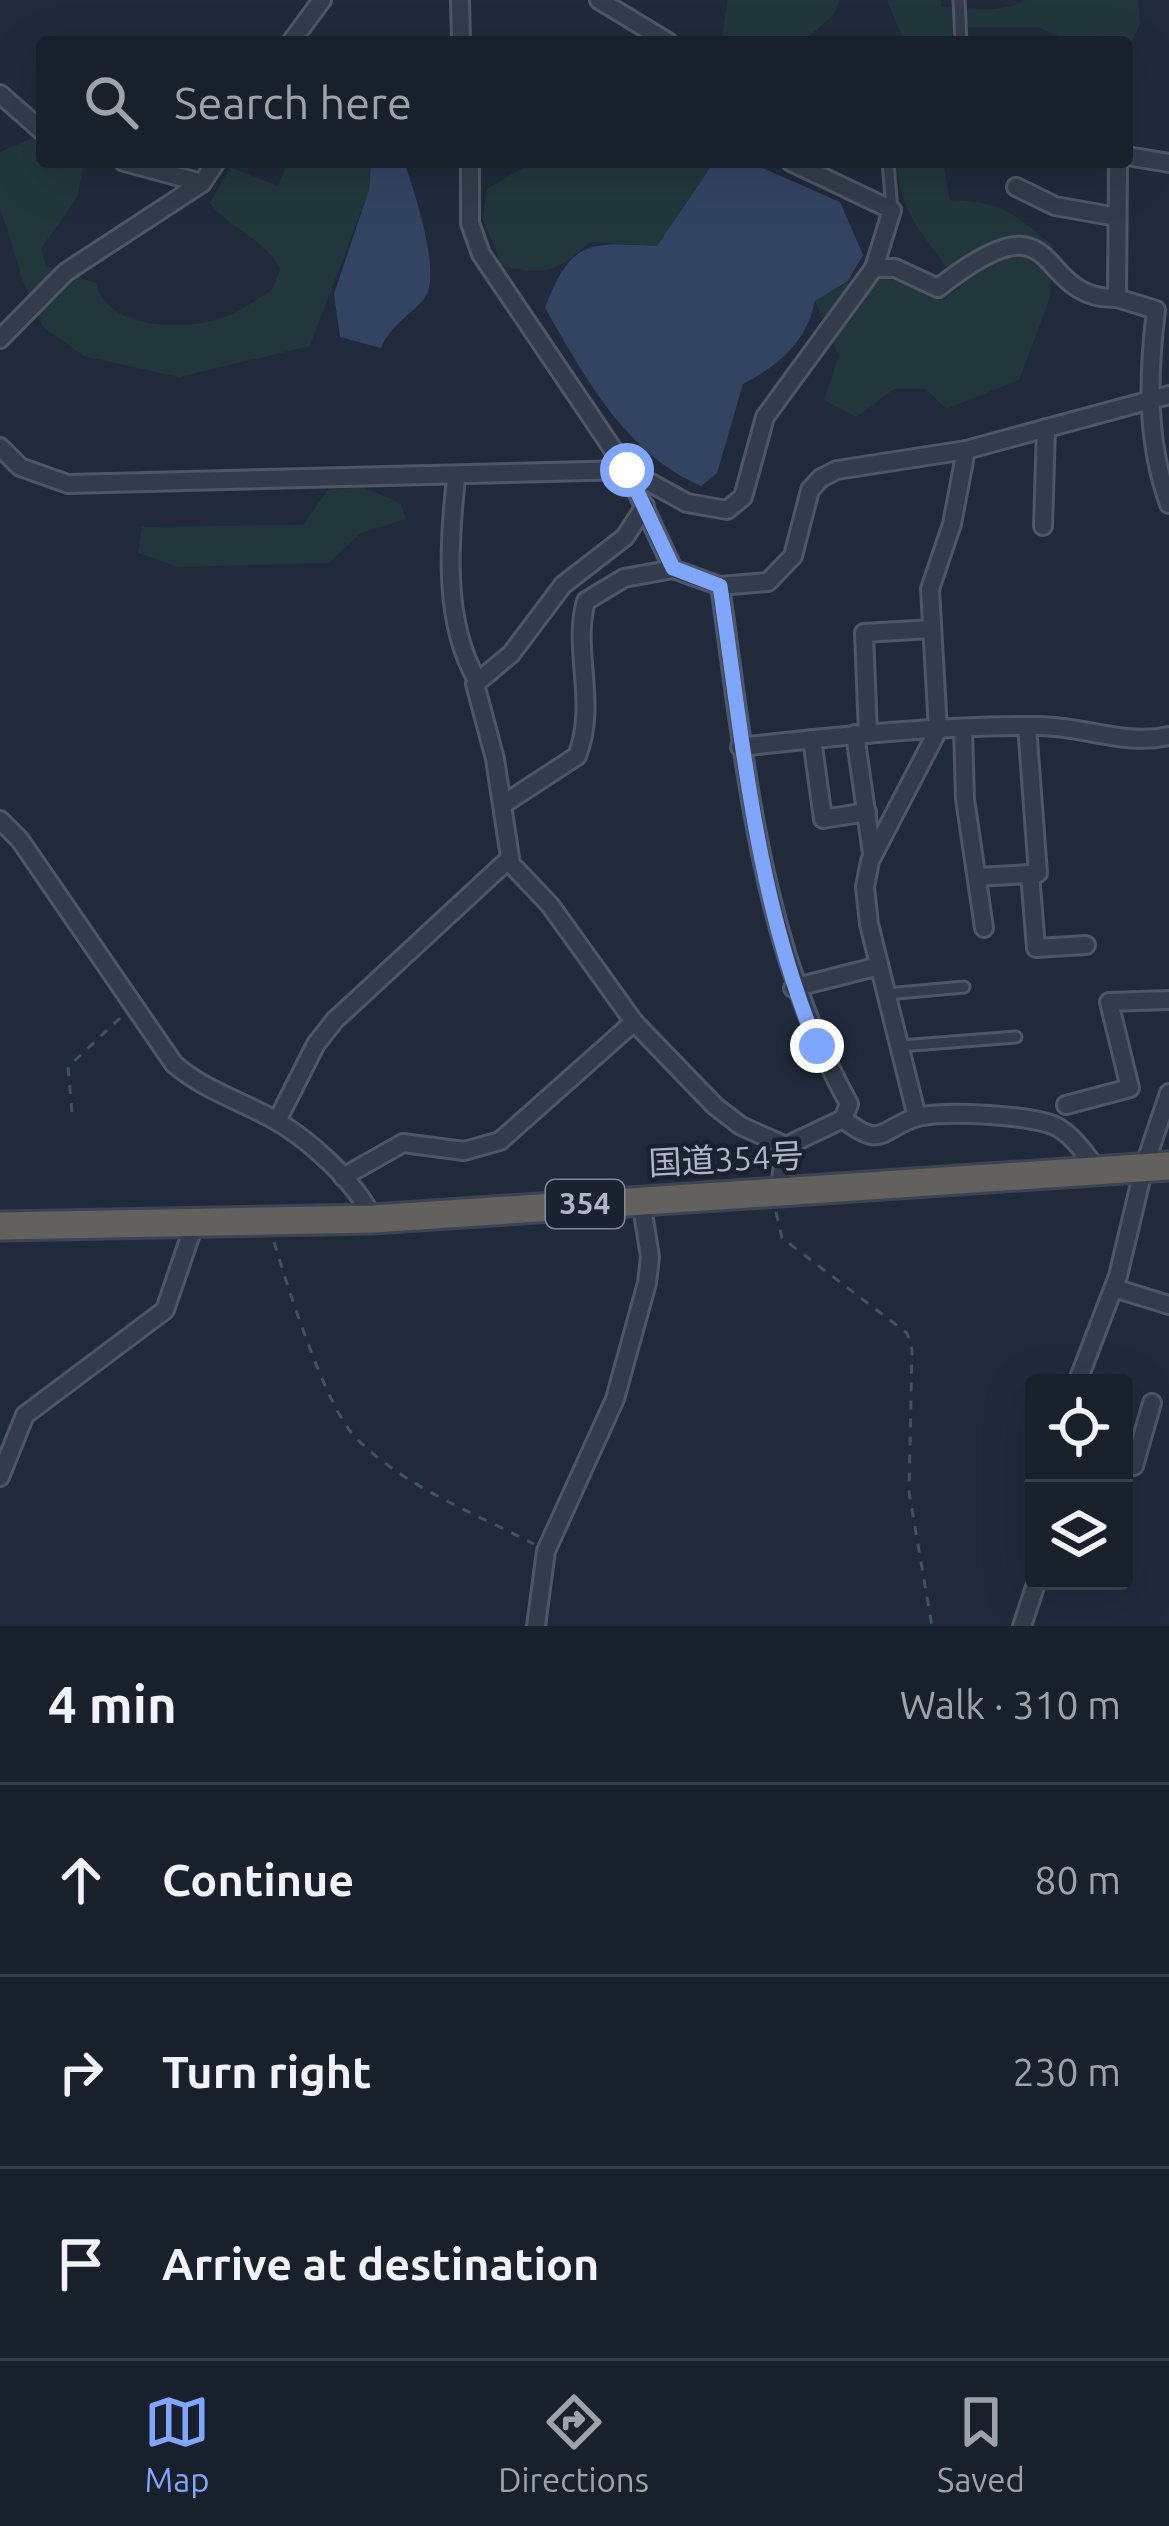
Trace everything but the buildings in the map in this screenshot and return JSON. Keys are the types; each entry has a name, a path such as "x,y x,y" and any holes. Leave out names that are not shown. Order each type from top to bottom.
{"highway":[{"name":"国道354号","path":"0,1226 373,1219 1156,1167"}],"street":[{"path":"295,36 322,0"},
{"path":"460,0 461,36"},
{"path":"599,0 658,36"},
{"path":"0,94 36,126"},
{"path":"1133,157 1169,163"},
{"path":"146,168 202,183"},
{"path":"0,339 66,272 202,183 212,168"},
{"path":"470,168 470,223 481,254 627,470 673,568"},
{"path":"0,447 20,467 68,484 456,478 627,470 707,509 727,510 743,497 765,417 874,268 892,210 804,168"},
{"path":"1117,298 1118,168"},
{"path":"1016,187 1055,206 1117,217"},
{"path":"874,268 896,268 938,288 984,255 1020,245 1040,249 1070,284 1103,298 1156,310 1150,400 1155,454 1169,504"},
{"path":"502,805 577,756 586,692 580,620 586,601 624,578 673,568 720,586 749,588 782,572 793,556 810,490 837,470 967,450 1169,395"},
{"path":"1043,526 1046,428"},
{"path":"917,1117 879,966 865,887 873,855 938,730 930,589 952,524 967,450"},
{"path":"456,478 448,552 465,658 477,680 509,859 550,905 634,1022 715,1106 741,1126 786,1146 843,1119 849,1104 794,988 740,747 720,586"},
{"path":"477,680 511,654 563,585 625,537 645,506"},
{"path":"873,855 862,734 864,633 932,629"},
{"path":"740,747 862,734 1027,726 1124,739 1169,736"},
{"path":"977,877 1038,873 1027,726"},
{"path":"963,729 985,928"},
{"path":"812,739 823,819 867,812"},
{"path":"0,820 33,859 174,1064 197,1083 277,1121 344,1178 373,1219"},
{"path":"277,1121 316,1044 335,1020 509,859"},
{"path":"1030,874 1036,948 1086,945"},
{"path":"794,988 879,966"},
{"path":"1066,1105 1130,1088 1109,1002 1169,1000"},
{"path":"344,1178 403,1143 464,1151 500,1142 634,1022"},
{"path":"1081,1374 1156,1167 1169,1093"},
{"path":"843,1119 864,1135 879,1137 917,1117 976,1115 1054,1124 1076,1141 1097,1169"},
{"path":"779,1192 786,1146"},
{"path":"536,1626 546,1551 615,1399 633,1317 650,1270 641,1200"},
{"path":"0,1478 25,1415 164,1310 194,1225"},
{"path":"1114,1288 1169,1305"},
{"path":"1133,1466 1152,1403"},
{"path":"1022,1626 1034,1590"}],"lane":[{"path":"959,0 961,36"},
{"path":"888,168 892,210"},
{"path":"886,994 964,987"},
{"path":"899,1046 1016,1037"}],"path":[{"path":"72,1112 65,1081 74,1056 132,1007"},
{"path":"779,1192 775,1224 782,1238 907,1333 912,1350 909,1492 932,1626"},
{"path":"269,1223 297,1322 336,1413 356,1438 399,1474 546,1551"}],"green space":[{"path":"727,0 840,0 834,14 810,36 723,36"},
{"path":"887,0 941,0 942,7 985,10 1026,0 1138,0 1140,23 1133,40 1133,36 1058,36 1038,27 958,27 951,36 902,36"},
{"path":"32,138 36,139 36,168 83,168 77,198 41,248 46,266 96,283 102,298 127,317 161,325 219,319 272,290 280,270 274,259 210,203 229,168 278,186 286,168 370,168 369,190 310,346 179,377 84,356 43,327 0,207 0,152"},
{"path":"523,168 710,168 657,246 590,242 559,266 540,271 502,266 483,219 487,189"},
{"path":"898,168 944,168 950,200 983,203 1028,225 1053,246 1050,297 1019,380 946,409 926,389 894,389 856,417 824,400 839,356 815,301 864,278 890,279 940,300 961,287 910,214"},
{"path":"363,487 400,503 406,519 361,533 329,563 178,567 138,553 142,527 303,525 328,490"}],"water":[{"path":"371,168 406,168 429,253 429,288 424,299 381,348 340,337 334,294 369,190"},
{"path":"710,168 763,168 840,202 863,255 848,281 815,301 805,329 789,351 743,384 717,473 701,486 674,472 629,433 592,386 545,308 564,268 586,250 657,246"}],"route":[{"path":"627,470 664,557 688,578 720,586 740,747 762,862 782,950 817,1046"}]}
